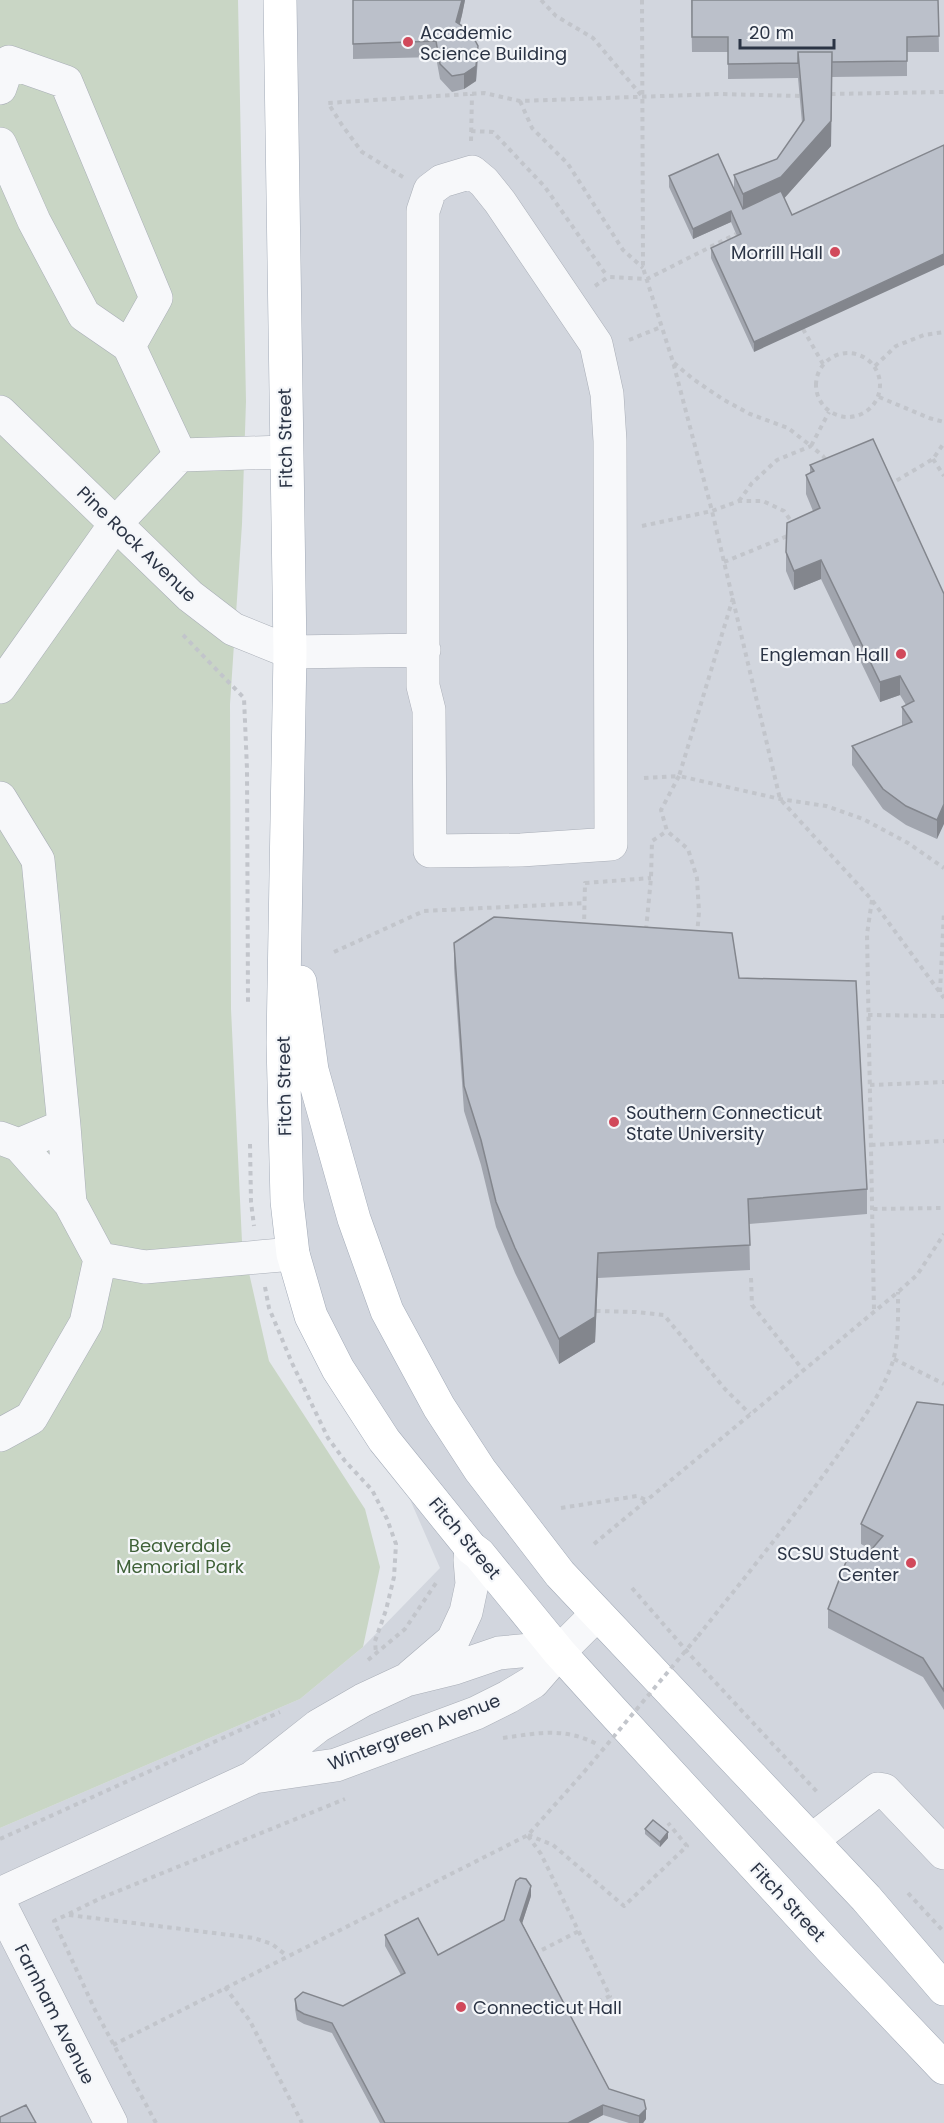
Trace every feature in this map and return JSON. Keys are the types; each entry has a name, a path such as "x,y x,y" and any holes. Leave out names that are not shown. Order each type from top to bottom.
{"main road":[{"name":"Fitch Street","path":"280,0 285,452 290,652 283,1043 287,1202 293,1254 311,1316 338,1369 384,1440 471,1548 479,1554 559,1652 833,1951 944,2068"},
{"name":"Fitch Street","path":"285,876 312,1070 354,1219 387,1311 439,1407 480,1470 545,1556 866,1898 944,1989"}],"street":[{"path":"3,63 66,82 156,298 129,346"},
{"path":"0,144 34,221 84,315 129,346 180,454"},
{"path":"472,172 484,182 500,202 596,344 607,394 610,441 611,844 521,850 430,851 429,710 423,686 423,211 430,190 442,181 472,172"},
{"name":"Pine Rock Avenue","path":"0,412 190,596 233,629 290,652"},
{"path":"0,687 116,523 180,454 285,452"},
{"path":"290,652 424,650"},
{"path":"0,798 38,860 70,1203"},
{"path":"0,1435 31,1418 86,1323 100,1259 70,1203 10,1142 64,1126"},
{"path":"100,1259 145,1267 293,1254"},
{"path":"406,1680 453,1640 466,1612 472,1584 471,1548"},
{"name":"Wintergreen Avenue","path":"252,1778 336,1765 476,1713 508,1698 533,1682 597,1614"},
{"name":"Wintergreen Avenue","path":"0,1894 252,1778 318,1726 363,1700 406,1680 455,1668 499,1653 531,1650 559,1652"},
{"path":"812,1840 878,1789 884,1790 944,1853"},
{"name":"Farnham Avenue","path":"0,1904 111,2123"}],"path":[{"path":"541,0 556,16 593,38 642,96"},
{"path":"642,0 643,268 673,362 712,511 780,799 872,900 944,998"},
{"path":"831,94 944,92"},
{"path":"430,190 385,168 362,152 328,103 484,93 520,101 720,94 800,96"},
{"path":"471,94 472,172"},
{"path":"520,101 532,128 568,164 623,250 643,268"},
{"path":"471,131 493,132 521,160 546,187 608,277"},
{"path":"593,288 608,277 647,279 736,234"},
{"path":"625,342 661,327"},
{"path":"803,329 823,364"},
{"path":"875,366 896,346 924,335 944,332"},
{"path":"857,353 875,366 880,381 879,397 863,415 851,418 838,417 829,412 819,401 815,389 817,374 823,364 834,355 857,353"},
{"path":"673,362 693,380 724,400 750,414 788,428 823,456 828,464"},
{"path":"879,397 944,422"},
{"path":"739,501 752,483 777,460 811,446 829,412"},
{"path":"887,486 933,459 944,442"},
{"path":"933,459 944,476"},
{"path":"610,532 712,511 739,501 763,501 784,511 799,532 724,562"},
{"path":"697,940 699,912 697,878 688,849 667,831 661,810 679,776 733,598"},
{"path":"679,776 780,799 826,806 863,819 908,843 944,868"},
{"path":"646,931 652,842 667,831"},
{"path":"584,939 585,883 651,878"},
{"path":"872,900 867,934 874,1312"},
{"path":"334,952 424,911 585,903"},
{"path":"940,993 944,912"},
{"path":"868,1015 944,1016"},
{"path":"870,1085 944,1082"},
{"path":"871,1145 944,1141"},
{"path":"873,1209 944,1208"},
{"path":"594,1544 898,1292 917,1275 944,1234"},
{"path":"751,1278 752,1305 803,1370"},
{"path":"79,2060 115,2044 528,1835 584,1772 760,1559 869,1410 885,1382 894,1359 898,1292"},
{"path":"596,1311 664,1315 725,1389 750,1414"},
{"path":"894,1359 944,1384"},
{"path":"561,1508 637,1496 646,1500"},
{"path":"367,1661 405,1629 437,1580 444,1576"},
{"path":"632,1588 840,1818"},
{"path":"0,1839 287,1709"},
{"path":"501,1739 548,1731 582,1737"},
{"path":"156,2123 96,2010 54,1922 101,1898 352,1796"},
{"path":"528,1835 553,1845 624,1906 687,1846"},
{"path":"528,1835 541,1854 610,1996 566,2017"},
{"path":"904,1888 944,1932"},
{"path":"68,1915 254,1938 272,1944 287,1956"},
{"path":"533,1954 579,1931"},
{"path":"225,1987 250,2021 302,2123"}],"shaded area":[{"name":"Southern Connecticut State University","path":"282,0 944,0 944,2123 0,2123 0,1828 300,1699 363,1647 440,1568 384,1440 293,1254"}],"green space":[{"name":"Beaverdale Memorial Park","path":"0,0 238,0 246,401 242,524 230,704 231,1009 242,1242 269,1361 365,1509 380,1567 363,1647 300,1699 0,1828"}],"building":[{"name":"Academic Science Building","path":"353,0 462,0 456,22 470,31 478,46 476,66 464,74 452,76 440,64 436,41 353,44"},
{"path":"692,0 938,0 939,36 907,37 907,61 832,62 832,52 798,52 798,63 728,64 728,37 692,37"},
{"path":"798,52 832,52 831,121 781,177 743,194 734,175 777,159 804,120"},
{"name":"Morrill Hall","path":"944,145 944,254 754,342 711,248 741,234 731,211 693,229 669,176 718,154 743,209 781,191 792,215"},
{"name":"Engleman Hall","path":"873,439 944,594 944,804 937,820 906,806 883,789 852,746 912,722 902,707 914,701 900,676 880,682 821,560 794,571 786,552 787,523 820,508 806,475 814,471 810,465"},
{"path":"494,917 732,933 739,978 856,981 867,1189 748,1199 750,1245 598,1253 595,1317 559,1339 515,1248 496,1202 481,1140 464,1086 454,943"},
{"name":"SCSU Student Center","path":"917,1402 944,1405 944,1691 923,1658 828,1609 849,1554 871,1550 883,1536 861,1524"},
{"path":"653,1820 668,1832 660,1842 645,1829"},
{"name":"Connecticut Hall","path":"520,1878 526,1879 531,1886 520,1920 609,2089 644,2100 646,2109 639,2116 603,2105 568,2123 385,2123 332,2023 297,2010 295,1999 303,1992 343,2006 405,1973 385,1935 418,1918 438,1955 504,1920 516,1881"},
{"path":"26,2105 36,2123 0,2123 0,2117"}],"place":[{"name":"Academic Science Building","path":"408,42"},
{"name":"Morrill Hall","path":"835,252"},
{"name":"Engleman Hall","path":"901,654"},
{"name":"Southern Connecticut State University","path":"614,1122"},
{"name":"SCSU Student Center","path":"911,1563"},
{"name":"Connecticut Hall","path":"461,2007"}]}
